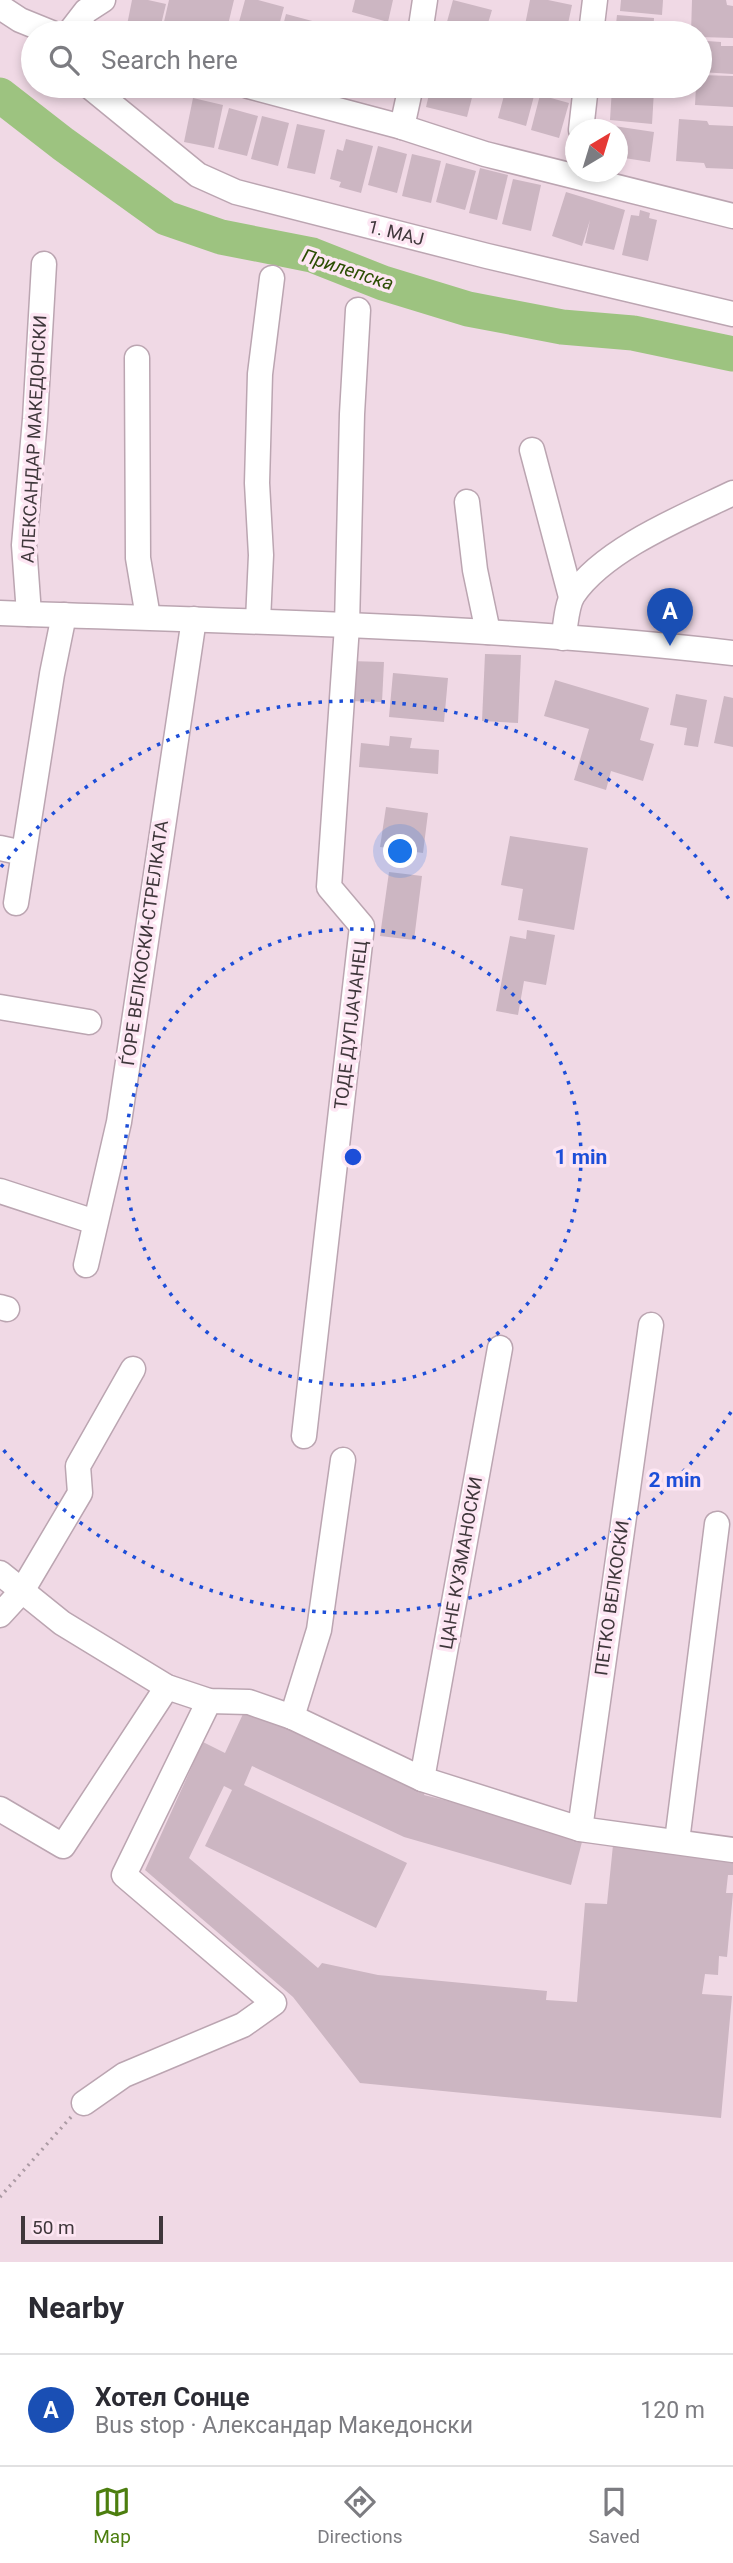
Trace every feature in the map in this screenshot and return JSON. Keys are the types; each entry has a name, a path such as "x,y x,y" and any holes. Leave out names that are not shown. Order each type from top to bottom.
{"street":[{"path":"78,21 86,11 103,0"},
{"path":"422,21 425,0"},
{"path":"593,21 595,0"},
{"path":"0,7 22,21"},
{"name":"1. МАЈ","path":"104,98 198,175 236,192 487,256 733,314"},
{"path":"293,98 402,127 485,154 565,171"},
{"path":"402,127 408,98"},
{"path":"582,119 585,98"},
{"path":"608,182 733,216"},
{"name":"АЛЕКСАНДАР МАКЕДОНСКИ","path":"29,614 24,545 44,264"},
{"path":"258,621 261,555 257,483 260,374 272,278"},
{"path":"347,626 352,414 358,310"},
{"path":"137,358 138,558 148,617"},
{"path":"532,450 571,597 564,638"},
{"path":"571,597 599,566 658,529 733,493"},
{"path":"467,502 475,570 488,632"},
{"path":"0,613 488,632 733,653"},
{"path":"16,903 12,850 64,615"},
{"name":"ЃОРЕ ВЕЛКОСКИ-СТРЕЛКАТА","path":"86,1265 119,1122 194,619"},
{"name":"ТОДЕ ДУПЈАЧАНЕЦ","path":"304,1436 362,926 329,887 347,626"},
{"path":"0,1007 89,1022"},
{"path":"0,1191 95,1222"},
{"name":"ПЕТКО ВЕЛКОСКИ","path":"580,1829 651,1325"},
{"name":"ЦАНЕ КУЗМАНОСКИ","path":"422,1779 500,1348"},
{"path":"0,1615 22,1591 80,1493 78,1466 134,1369"},
{"path":"292,1717 319,1630 343,1460"},
{"path":"677,1841 717,1524"},
{"path":"0,1573 62,1623 167,1687 209,1701 249,1702 292,1717 422,1779 580,1829 733,1850"},
{"path":"0,1809 64,1846 167,1687"},
{"path":"84,2103 124,2074 243,2025 274,2003 124,1875 209,1701"}],"path":[{"path":"0,2197 84,2103"}],"building":[{"path":"132,0 166,4 162,21 128,21"},
{"path":"169,0 234,0 229,21 164,21"},
{"path":"245,0 258,0 284,7 280,21 239,21"},
{"path":"355,0 393,0 388,21 352,12"},
{"path":"453,0 492,10 489,21 447,21"},
{"path":"530,0 548,0 572,5 569,21 526,21"},
{"path":"621,0 663,0 662,15 620,11"},
{"path":"692,0 726,0 727,5 733,6 733,38 712,37 712,21 691,21"},
{"path":"286,14 312,21 284,21"},
{"path":"617,15 654,18 654,21 616,21"},
{"path":"712,41 721,42 721,46 733,46 733,74 712,73"},
{"path":"712,75 733,76 733,107 695,105 695,98 712,98"},
{"path":"193,98 223,105 214,148 184,142"},
{"path":"428,98 472,98 467,117 426,107"},
{"path":"503,98 533,98 526,126 498,118"},
{"path":"539,98 569,103 559,138 531,130"},
{"path":"611,98 654,98 652,124 628,122 628,119 610,119"},
{"path":"229,108 258,116 247,156 218,149"},
{"path":"262,116 289,123 278,166 251,159"},
{"path":"679,119 733,126 733,169 706,168 704,163 676,161"},
{"path":"297,124 325,130 315,174 287,168"},
{"path":"628,128 654,132 650,162 628,159"},
{"path":"346,139 373,146 361,193 339,187 341,182 330,179 337,149 343,151"},
{"path":"378,146 407,154 397,193 368,185"},
{"path":"412,154 441,161 431,203 402,196"},
{"path":"446,163 476,171 465,210 436,202"},
{"path":"480,168 508,175 497,220 469,213"},
{"path":"513,179 541,185 531,231 502,224"},
{"path":"566,192 625,210 614,250 585,243 590,220 582,246 552,236"},
{"path":"640,210 650,213 649,218 657,220 648,261 622,255 631,215 639,216"},
{"path":"485,654 521,655 518,723 482,721"},
{"path":"350,661 384,662 382,702 349,701"},
{"path":"393,673 448,678 444,722 389,717"},
{"path":"555,680 649,708 640,740 654,744 643,781 611,771 606,790 574,780 589,729 544,716"},
{"path":"676,694 707,700 698,747 684,745 687,728 670,725"},
{"path":"724,696 733,698 733,747 714,743"},
{"path":"390,736 412,738 410,748 439,750 438,774 359,767 361,743 389,746"},
{"path":"386,807 428,813 423,853 380,847"},
{"path":"510,836 588,848 574,930 518,920 523,889 501,885"},
{"path":"389,872 422,876 414,940 380,936"},
{"path":"527,930 555,935 546,985 524,981 518,1015 496,1011 510,936 526,939"},
{"path":"248,1703 427,1788 424,1795 584,1834 571,1885 404,1837 252,1766 244,1785 407,1863 376,1928 205,1846 232,1790 224,1786 189,1858 318,1968 322,1963 378,1975 547,1991 546,2000 577,2002 585,1903 607,1904 613,1845 733,1858 733,1875 728,1875 726,1893 733,1893 727,1957 719,1956 718,1975 705,1974 702,1994 732,1996 721,2118 360,2083 293,1997 145,1870 203,1742 225,1753"}],"waterway":[{"name":"Прилепска","path":"0,95 166,218 221,237 312,255 383,283 468,309 562,327 633,333 733,354"}],"place":[{"name":"Хотел Сонце","path":"670,646"}]}
